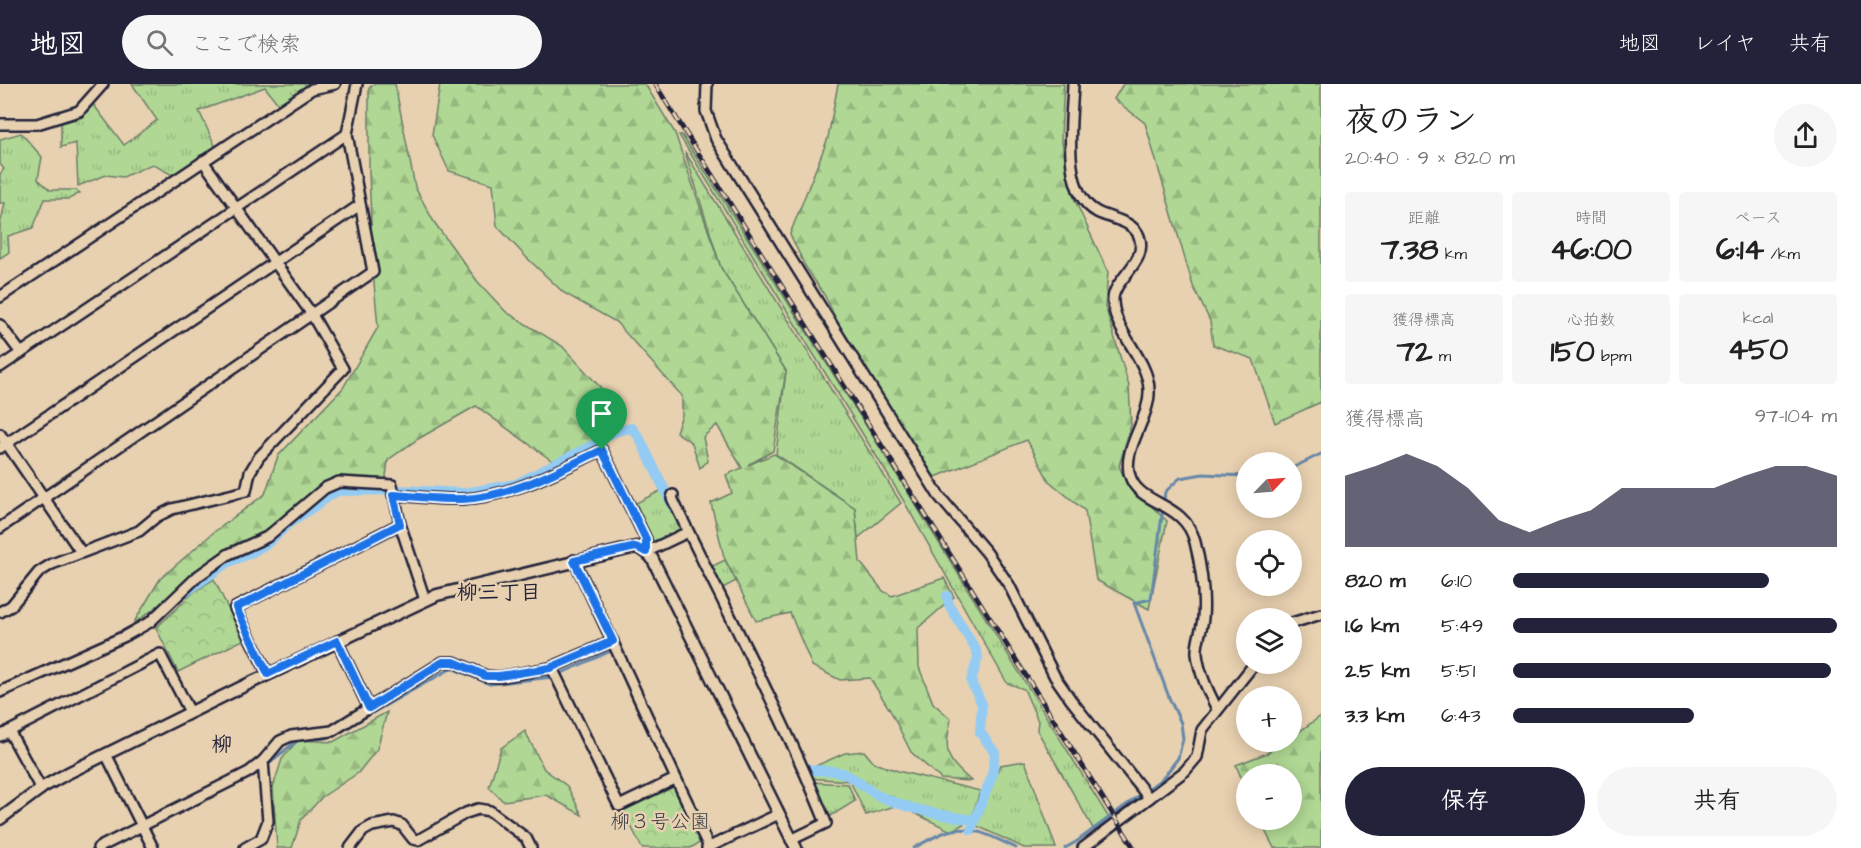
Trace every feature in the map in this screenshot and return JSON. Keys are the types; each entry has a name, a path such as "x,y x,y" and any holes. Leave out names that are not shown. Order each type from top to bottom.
{"street":[{"path":"0,124 37,124 79,111 103,84"},
{"path":"0,297 312,89 335,84"},
{"path":"0,528 373,272 347,134 357,84"},
{"path":"707,84 706,111 716,139 844,342 874,395 939,496 987,553 1009,585 1055,677 1149,798"},
{"path":"1073,84 1070,143 1079,193 1086,205 1129,225 1139,236 1140,246 1135,265 1118,286 1113,300 1116,317 1145,374 1149,389 1147,406 1127,463 1130,478 1137,489 1180,515 1194,540 1204,600 1197,653 1209,693 1217,709"},
{"path":"0,368 347,134"},
{"path":"0,612 11,606 39,572 81,552 139,531 156,517 172,509 246,491 250,472 259,457 343,369 311,313 203,161"},
{"path":"3,446 360,205"},
{"path":"0,325 21,353"},
{"path":"0,434 3,446 81,552"},
{"path":"393,495 462,499 502,493 531,484 602,450 646,539 646,552"},
{"path":"0,692 125,636 150,622 198,576 230,554 267,537 325,488 339,482 392,485 400,524 425,600"},
{"path":"0,819 41,789 68,773 268,674 425,600 455,589 636,547 646,552 658,569 794,844 826,823 790,740 688,532 672,498 673,495"},
{"path":"268,674 236,608 400,524"},
{"path":"646,552 688,532"},
{"path":"574,561 708,847 779,814"},
{"path":"1302,620 1321,614"},
{"path":"337,641 369,708"},
{"path":"98,848 249,772 263,761 280,741 291,736 332,731 443,662 454,662 486,676 499,676 552,668 613,641"},
{"path":"41,789 4,734 160,654 190,712"},
{"path":"552,668 619,806 675,779"},
{"path":"1083,848 1097,844 1149,798 1185,771 1197,757 1202,730 1246,674"},
{"path":"106,754 153,848"},
{"path":"245,848 261,838 268,821 263,761"},
{"path":"350,848 363,831 372,826 394,822 402,825 412,839 418,840 466,813 478,809 490,811 526,838 531,848"}],"green space":[{"path":"132,84 310,84 282,109 265,87 199,111 218,152 178,178 152,164 123,177 106,175 78,186 76,143 61,147 61,123 83,117 93,104 124,145 157,120"},
{"path":"374,84 395,84 415,187 434,222 478,282 506,312 562,346 614,402 592,432 598,445 558,465 476,406 418,439 388,460 385,485 330,486 273,533 216,564 133,624 160,579 214,532 265,494 278,456 343,388 378,327 373,272 369,172 369,88"},
{"path":"440,84 645,84 675,133 721,268 786,371 773,451 748,465 774,454 855,508 860,562 883,591 892,596 944,578 954,597 918,628 919,667 933,703 951,719 947,748 951,761 971,781 941,779 911,752 890,710 870,678 840,680 812,666 790,613 756,621 724,557 711,503 732,493 726,475 742,468 717,425 703,437 708,461 700,468 692,443 676,432 682,415 682,396 616,322 564,293 497,226 493,184 449,171 432,135"},
{"path":"838,84 1064,84 1061,137 1073,196 1108,272 1105,306 1129,386 1131,425 1119,466 1126,482 1167,521 1149,609 1096,580 1085,511 1049,481 1027,440 928,480 867,382 825,296 805,266 790,234 828,138"},
{"path":"1123,84 1321,84 1321,402 1275,423 1253,359 1213,345 1210,321 1193,286 1145,123 1114,99"},
{"path":"21,133 42,157 38,179 50,190 76,190 80,193 69,199 45,199 33,228 8,236 9,252 0,258 0,226 5,203 0,203 0,174 4,169 0,164 0,139"},
{"path":"679,135 682,135 889,462 1109,818 1094,830 1037,730 1038,721 1024,689 1007,683 902,498"},
{"path":"685,152 901,503 858,538 855,508 776,454 786,371 721,268"},
{"path":"662,490 682,532 655,545 636,503"},
{"path":"725,560 736,581 719,590 707,569"},
{"path":"214,579 243,640 178,672 156,628 195,591"},
{"path":"387,712 377,749 358,773 322,797 301,820 292,848 277,848 273,787 282,759 298,740 333,742"},
{"path":"1321,716 1321,848 1274,848 1265,830 1302,830 1302,764 1239,764 1268,752 1302,752 1302,730"},
{"path":"525,731 544,769 567,786 582,815 546,795 503,801 489,787 501,748"},
{"path":"864,751 874,763 980,791 971,820 951,831 898,805 866,815 850,781 808,778 804,771 845,753"},
{"path":"1025,761 1056,848 1024,848 975,825 1000,765"},
{"path":"809,782 848,784 855,801 826,819"},
{"name":"柳３号公園","path":"673,786 700,843 690,848 642,848 623,810"}],"waterway":[{"path":"186,592 227,563 269,542 288,524 337,491 399,490 464,493 516,484 601,441 611,433 632,428 639,437 674,509"},
{"path":"1302,463 1321,454"},
{"path":"1065,848 1163,778 1178,758 1183,739 1181,723 1170,700 1134,603 1151,599 1165,492 1180,478 1203,474 1236,476"},
{"path":"947,596 949,605 976,650 978,657 971,682 982,704 980,732 995,753 992,776 971,830"},
{"path":"342,730 452,668 490,684 553,677 620,647 667,749"},
{"path":"269,763 298,740 327,738 334,734"},
{"path":"799,763 808,769 844,774 875,794 898,803 937,814 975,820"},
{"path":"202,801 256,774"},
{"path":"914,848 943,833 962,829 990,836 1016,848"},
{"path":"706,831 713,844"}],"railway":[{"path":"655,84 1134,848"}],"district":[{"name":"柳三丁目","path":"499,592"},
{"name":"柳","path":"222,744"}],"route":[{"path":"602,450 646,539 646,552 636,547 574,561 613,641 550,668 499,676 486,676 454,662 443,662 369,708 337,641 268,674 236,608 400,524 393,495 462,499 502,493 531,484 602,450"}]}
